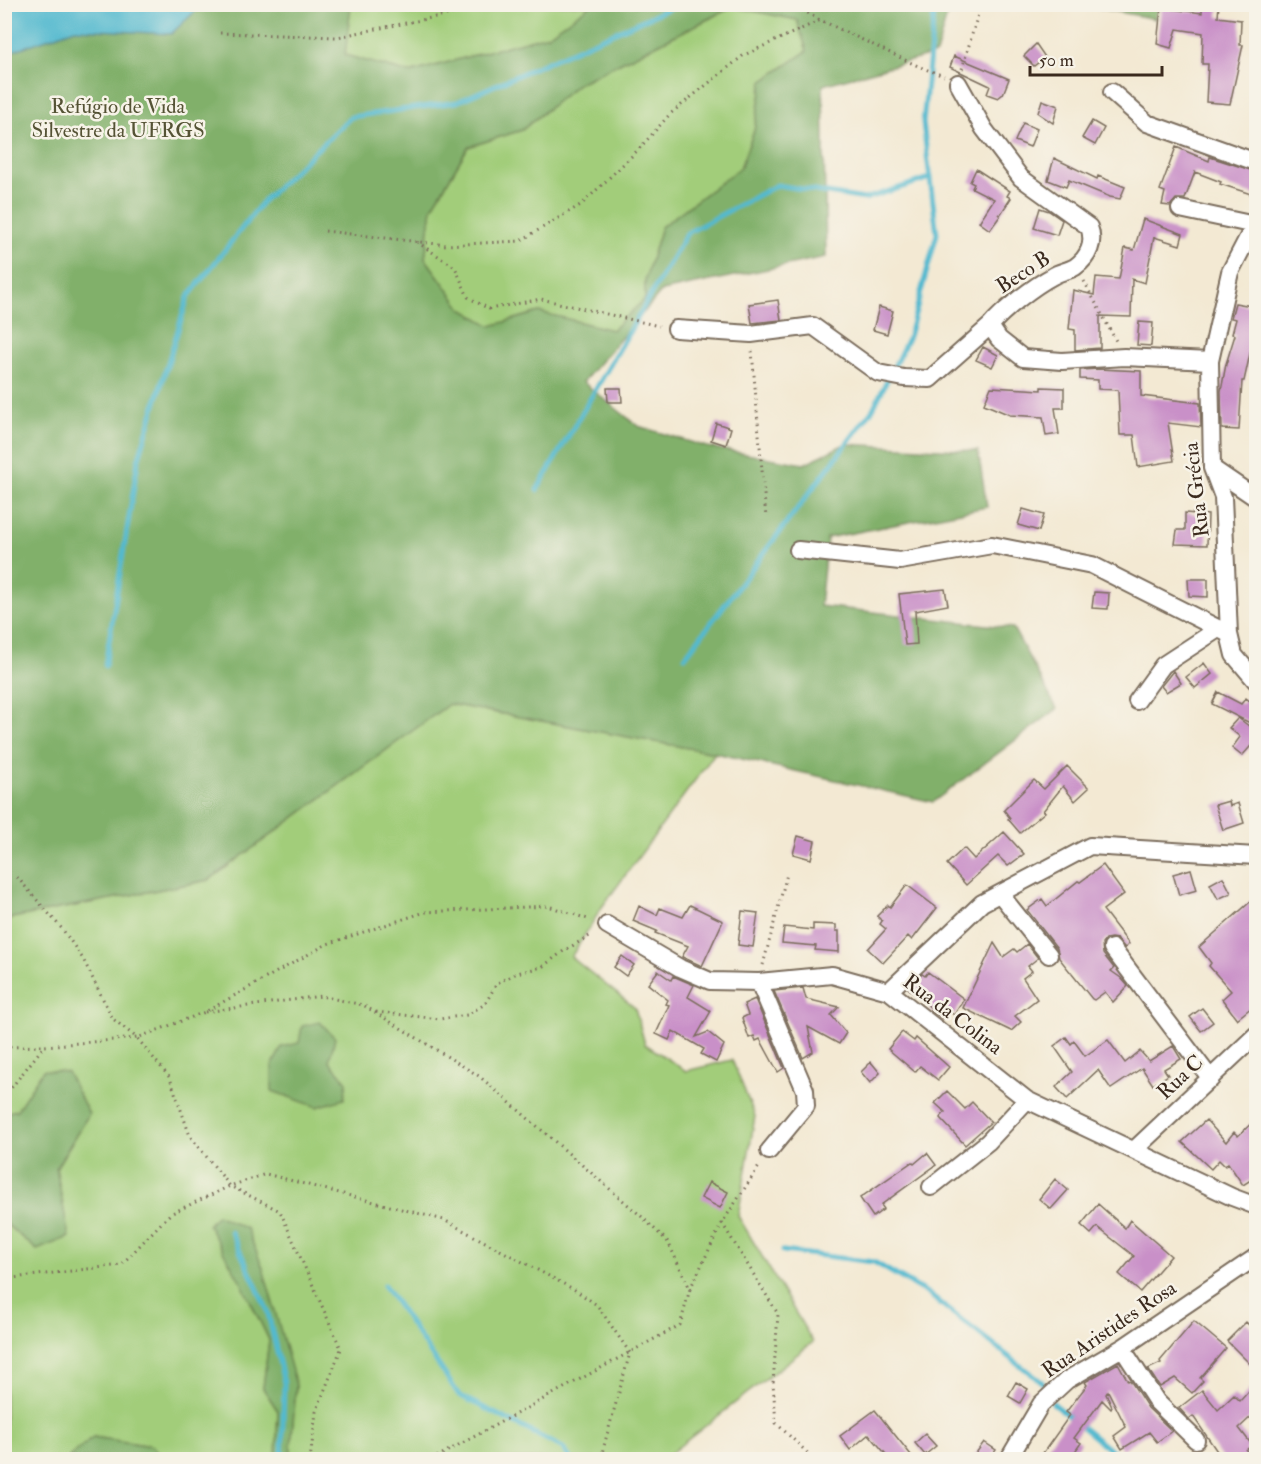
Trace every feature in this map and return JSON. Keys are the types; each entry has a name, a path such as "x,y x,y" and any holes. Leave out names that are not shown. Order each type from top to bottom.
{"street":[{"name":"Beco B","path":"958,83 984,129 1021,178 1089,226 1093,237 1091,248 1075,267 1052,276 999,315 990,326 999,339 1023,358 1062,361 1124,357 1210,361"},
{"path":"1112,92 1147,123 1257,162"},
{"path":"1180,209 1256,224"},
{"name":"Rua Grécia","path":"1256,224 1230,272 1210,361 1212,468 1223,497 1224,632 1234,655 1257,681"},
{"path":"676,329 751,334 813,326 878,373 904,378 930,379 990,326"},
{"path":"1212,468 1257,498"},
{"path":"798,550 900,561 992,545 1092,566 1224,632"},
{"path":"1137,701 1163,665 1224,632"},
{"path":"889,991 982,903 1092,845 1257,856"},
{"path":"1000,894 1049,955"},
{"name":"Rua da Colina","path":"607,925 680,968 710,981 759,982 832,975 889,991 1027,1100 1232,1197 1257,1206"},
{"path":"1112,948 1211,1079"},
{"path":"759,982 805,1090 806,1106 769,1150"},
{"name":"Rua C","path":"1134,1150 1257,1035"},
{"path":"931,1187 988,1142 1027,1100"},
{"name":"Rua Aristides Rosa","path":"1008,1460 1041,1404 1067,1380 1122,1348 1257,1257"},
{"path":"1122,1348 1156,1402 1196,1440"}],"path":[{"path":"220,33 337,37 475,9 486,4"},
{"path":"792,4 920,67 938,73"},
{"path":"958,83 981,4"},
{"path":"325,231 446,245 520,241 582,204 639,149 670,114 744,55 821,20"},
{"path":"416,242 455,267 468,297 489,309 541,299 676,329"},
{"path":"1075,267 1124,357"},
{"path":"751,334 766,518"},
{"path":"759,982 787,874"},
{"path":"17,878 63,930 83,959 113,1019 137,1038 171,1078 190,1136 230,1186 280,1211 341,1349 316,1412 310,1460"},
{"path":"4,1047 137,1038 205,1012 327,944 425,912 548,906 607,925"},
{"path":"373,1012 440,1019 467,1015 485,1004 497,983 517,973 542,967 607,925"},
{"path":"205,1012 321,996 363,1005 479,1076 641,1216 668,1242 690,1289"},
{"path":"4,1097 44,1046"},
{"path":"431,1460 680,1325 690,1289 722,1223 769,1150"},
{"path":"4,1279 121,1265 170,1214 230,1186 266,1174 444,1220 575,1290 597,1305 630,1353"},
{"path":"722,1223 778,1314 772,1383 776,1423 815,1460"},
{"path":"600,1460 630,1353"}],"green space":[{"name":"Refúgio de Vida Silvestre da UFRGS","path":"5,5 351,5 345,55 409,73 548,35 591,5 950,5 936,54 823,85 826,257 662,291 583,382 638,426 707,447 804,464 845,444 978,451 987,507 827,538 820,606 1013,628 1057,709 933,802 715,753 449,704 209,880 12,918 5,927","holes":["732,7 797,20 807,51 763,81 754,131 740,168 661,227 645,280 645,299 612,330 539,312 491,326 462,309 425,258 432,208 468,147 522,130 579,83"]},
{"path":"351,5 591,5 548,35 409,73 344,55"},
{"path":"1083,5 1159,5 1155,19"},
{"path":"733,7 797,19 807,51 763,81 754,131 740,168 661,227 645,280 645,299 612,330 539,312 491,326 462,309 425,258 432,208 468,147 522,130 579,83"},
{"path":"449,704 715,753 602,907 571,957 635,1008 645,1044 686,1071 732,1060 755,1116 738,1216 813,1342 663,1459 290,1459 296,1385 242,1284 269,1340 263,1388 278,1411 276,1459 163,1459 152,1446 93,1437 67,1459 5,1459 4,1223 37,1250 68,1237 56,1168 89,1114 17,1110 5,1113 4,927 12,918 209,880"},
{"path":"320,1022 335,1038 329,1061 347,1082 344,1099 317,1107 272,1091 272,1066 282,1047 299,1043 302,1026"},
{"path":"43,1070 67,1072 89,1114 56,1168 69,1237 37,1250 5,1223 4,1113 17,1110"},
{"path":"217,1215 247,1229 263,1268 296,1385 290,1459 276,1459 278,1411 263,1388 269,1340 242,1284 208,1225"},
{"path":"93,1437 152,1446 163,1459 67,1459"}],"water":[{"path":"4,5 202,5 171,34 75,29 5,54"}],"building":[{"path":"1202,4 1219,4 1218,17 1241,20 1240,45 1243,45 1230,104 1206,102 1208,64 1202,64 1203,33 1177,29 1171,48 1157,44 1161,8 1202,13"},
{"path":"1036,44 1045,57 1034,66 1024,56"},
{"path":"954,56 1009,79 1003,94 998,98 987,94 990,86 950,67"},
{"path":"1042,100 1058,106 1053,123 1038,113"},
{"path":"1092,121 1104,128 1095,145 1082,138"},
{"path":"1023,123 1037,129 1030,147 1015,141"},
{"path":"1176,147 1209,161 1210,157 1257,172 1257,196 1220,184 1221,182 1195,172 1185,199 1176,199 1170,206 1162,205 1165,192 1160,190"},
{"path":"1054,158 1097,179 1098,176 1125,187 1120,199 1069,180 1066,187 1048,180"},
{"path":"976,169 1010,191 1007,196 1011,198 1000,215 998,214 1000,216 990,230 979,222 994,199 972,188 974,184 970,182"},
{"path":"1040,208 1062,220 1057,235 1034,228"},
{"path":"1143,219 1183,234 1180,245 1154,237 1145,283 1132,279 1131,317 1100,316 1100,348 1075,350 1075,330 1069,329 1073,290 1094,295 1096,277 1119,279 1125,248 1134,250"},
{"path":"778,300 781,320 752,323 749,304"},
{"path":"1235,303 1257,307 1257,341 1253,340 1244,381 1242,381 1239,430 1222,429 1221,391 1235,335 1232,334 1236,319 1231,318"},
{"path":"879,307 893,311 887,334 873,330"},
{"path":"1139,322 1153,323 1151,346 1137,345"},
{"path":"983,347 998,355 992,367 976,360"},
{"path":"1080,370 1141,371 1141,396 1200,403 1201,427 1168,423 1174,461 1138,467 1134,435 1120,435 1118,390 1098,389 1098,380 1080,379"},
{"path":"991,387 1041,390 1041,387 1064,388 1064,408 1055,408 1059,434 1046,436 1043,417 1010,415 984,404"},
{"path":"607,388 621,388 622,402 608,402"},
{"path":"716,423 731,428 726,445 711,440"},
{"path":"1023,509 1044,515 1039,531 1018,525"},
{"path":"1185,513 1208,515 1207,545 1175,544 1177,530 1185,530"},
{"path":"1188,579 1208,579 1208,597 1189,596"},
{"path":"945,589 948,605 915,611 917,644 905,645 899,594"},
{"path":"1094,592 1109,593 1108,609 1092,608"},
{"path":"1204,663 1212,674 1195,688 1186,677"},
{"path":"1173,671 1181,683 1166,692 1161,686"},
{"path":"1218,692 1241,704 1246,698 1257,707 1256,726 1212,704"},
{"path":"1238,718 1257,732 1257,739 1242,756 1232,748 1240,737 1229,728"},
{"path":"1067,766 1089,788 1075,801 1063,786 1043,811 1045,812 1020,833 1008,819 1010,818 1004,810 1034,780 1044,789"},
{"path":"1229,801 1230,806 1238,803 1244,823 1223,830 1215,805"},
{"path":"1004,832 1024,854 1008,866 998,856 966,885 947,864 964,848 974,859"},
{"path":"798,836 815,841 811,859 793,854"},
{"path":"1103,865 1124,894 1103,910 1129,944 1125,948 1117,939 1111,938 1106,939 1102,944 1103,954 1114,968 1111,971 1128,986 1113,1002 1105,992 1094,1000 1092,999 1059,958 1057,948 1027,910 1042,899 1047,906 1078,881 1080,882"},
{"path":"1191,869 1197,890 1179,895 1173,874"},
{"path":"1223,877 1231,893 1218,899 1210,884"},
{"path":"907,885 937,908 912,940 908,936 883,963 868,949 886,929 880,924 882,921 877,916 888,905 890,907"},
{"path":"1257,896 1257,1003 1237,1019 1222,999 1231,991 1209,966 1211,963 1199,947"},
{"path":"690,905 723,921 702,966 682,957 688,946 655,933 657,931 633,921 639,906 657,915 660,908 683,917"},
{"path":"742,911 758,913 753,947 738,945"},
{"path":"813,924 836,925 836,931 839,931 839,952 815,950 816,946 782,943 784,927 813,930"},
{"path":"994,943 1003,957 1014,949 1017,952 1027,944 1038,958 1028,966 1032,971 1023,978 1037,999 1015,1016 1021,1022 1011,1031 963,1008"},
{"path":"622,956 634,965 626,976 614,967"},
{"path":"658,971 671,980 673,976 694,985 688,997 711,1011 696,1037 708,1032 724,1045 716,1062 701,1054 704,1049 673,1031 669,1040 656,1034 669,1005 666,1004 668,1000 648,984"},
{"path":"928,972 964,999 954,1015 949,1011 943,1019 930,1010 931,1008 908,988 922,974 925,976"},
{"path":"803,988 806,999 839,1007 831,1015 846,1033 839,1044 808,1027 813,1052 803,1058 774,991"},
{"path":"755,999 784,1068 778,1072 760,1039 756,1041 754,1036 749,1038 742,1018 748,1015 744,1004"},
{"path":"1202,1008 1213,1022 1201,1031 1190,1017"},
{"path":"902,1032 914,1041 916,1038 949,1067 938,1080 920,1066 915,1072 888,1049"},
{"path":"1066,1037 1071,1044 1074,1041 1085,1056 1108,1040 1125,1063 1140,1051 1149,1061 1173,1046 1181,1059 1164,1069 1168,1075 1153,1085 1142,1068 1111,1089 1098,1070 1067,1099 1056,1087 1072,1072 1054,1046"},
{"path":"871,1062 880,1073 870,1083 861,1072"},
{"path":"947,1091 965,1109 972,1102 991,1122 965,1145 940,1118 945,1112 935,1103"},
{"path":"1257,1118 1257,1176 1243,1185 1228,1163 1225,1166 1219,1160 1211,1169 1182,1142 1206,1120 1226,1142 1234,1132 1238,1136"},
{"path":"927,1153 936,1165 881,1205 884,1209 873,1217 860,1198 912,1162 914,1164"},
{"path":"1055,1179 1068,1190 1051,1209 1039,1199"},
{"path":"709,1182 728,1192 720,1208 701,1198"},
{"path":"1098,1204 1125,1228 1130,1220 1171,1256 1140,1292 1119,1274 1134,1256 1097,1227 1091,1234 1081,1225"},
{"path":"1194,1321 1226,1348 1200,1378 1203,1381 1192,1393 1175,1378 1160,1387 1148,1369 1161,1363 1160,1361"},
{"path":"1246,1322 1257,1333 1257,1371 1227,1341"},
{"path":"1118,1363 1148,1408 1172,1431 1157,1442 1149,1432 1122,1449 1114,1436 1126,1427 1108,1391 1106,1394 1111,1409 1102,1400 1074,1438 1081,1443 1069,1460 1038,1460 1070,1415 1066,1412 1087,1385 1085,1382"},
{"path":"1016,1382 1028,1389 1020,1403 1008,1396"},
{"path":"1257,1382 1257,1403 1251,1408 1255,1413 1239,1428 1252,1445 1246,1450 1254,1460 1223,1460 1193,1416 1189,1419 1179,1408 1202,1390 1218,1410 1234,1395 1240,1401"},
{"path":"875,1410 915,1460 890,1459 869,1434 850,1450 840,1436"},
{"path":"925,1434 936,1446 925,1455 915,1443"},
{"path":"984,1442 996,1450 989,1460 971,1460"}],"waterway":[{"path":"105,666 138,461 188,297 264,200 351,117 457,102 679,4"},
{"path":"685,657 873,409 909,336 937,234 923,123 935,4"},
{"path":"537,490 687,233 777,185 865,199 930,178"},
{"path":"231,1232 267,1309 284,1383 282,1460"},
{"path":"783,1251 874,1262 927,1293 1043,1383"},
{"path":"384,1285 459,1395 563,1448 571,1460"},
{"path":"1053,1403 1122,1460"}]}
